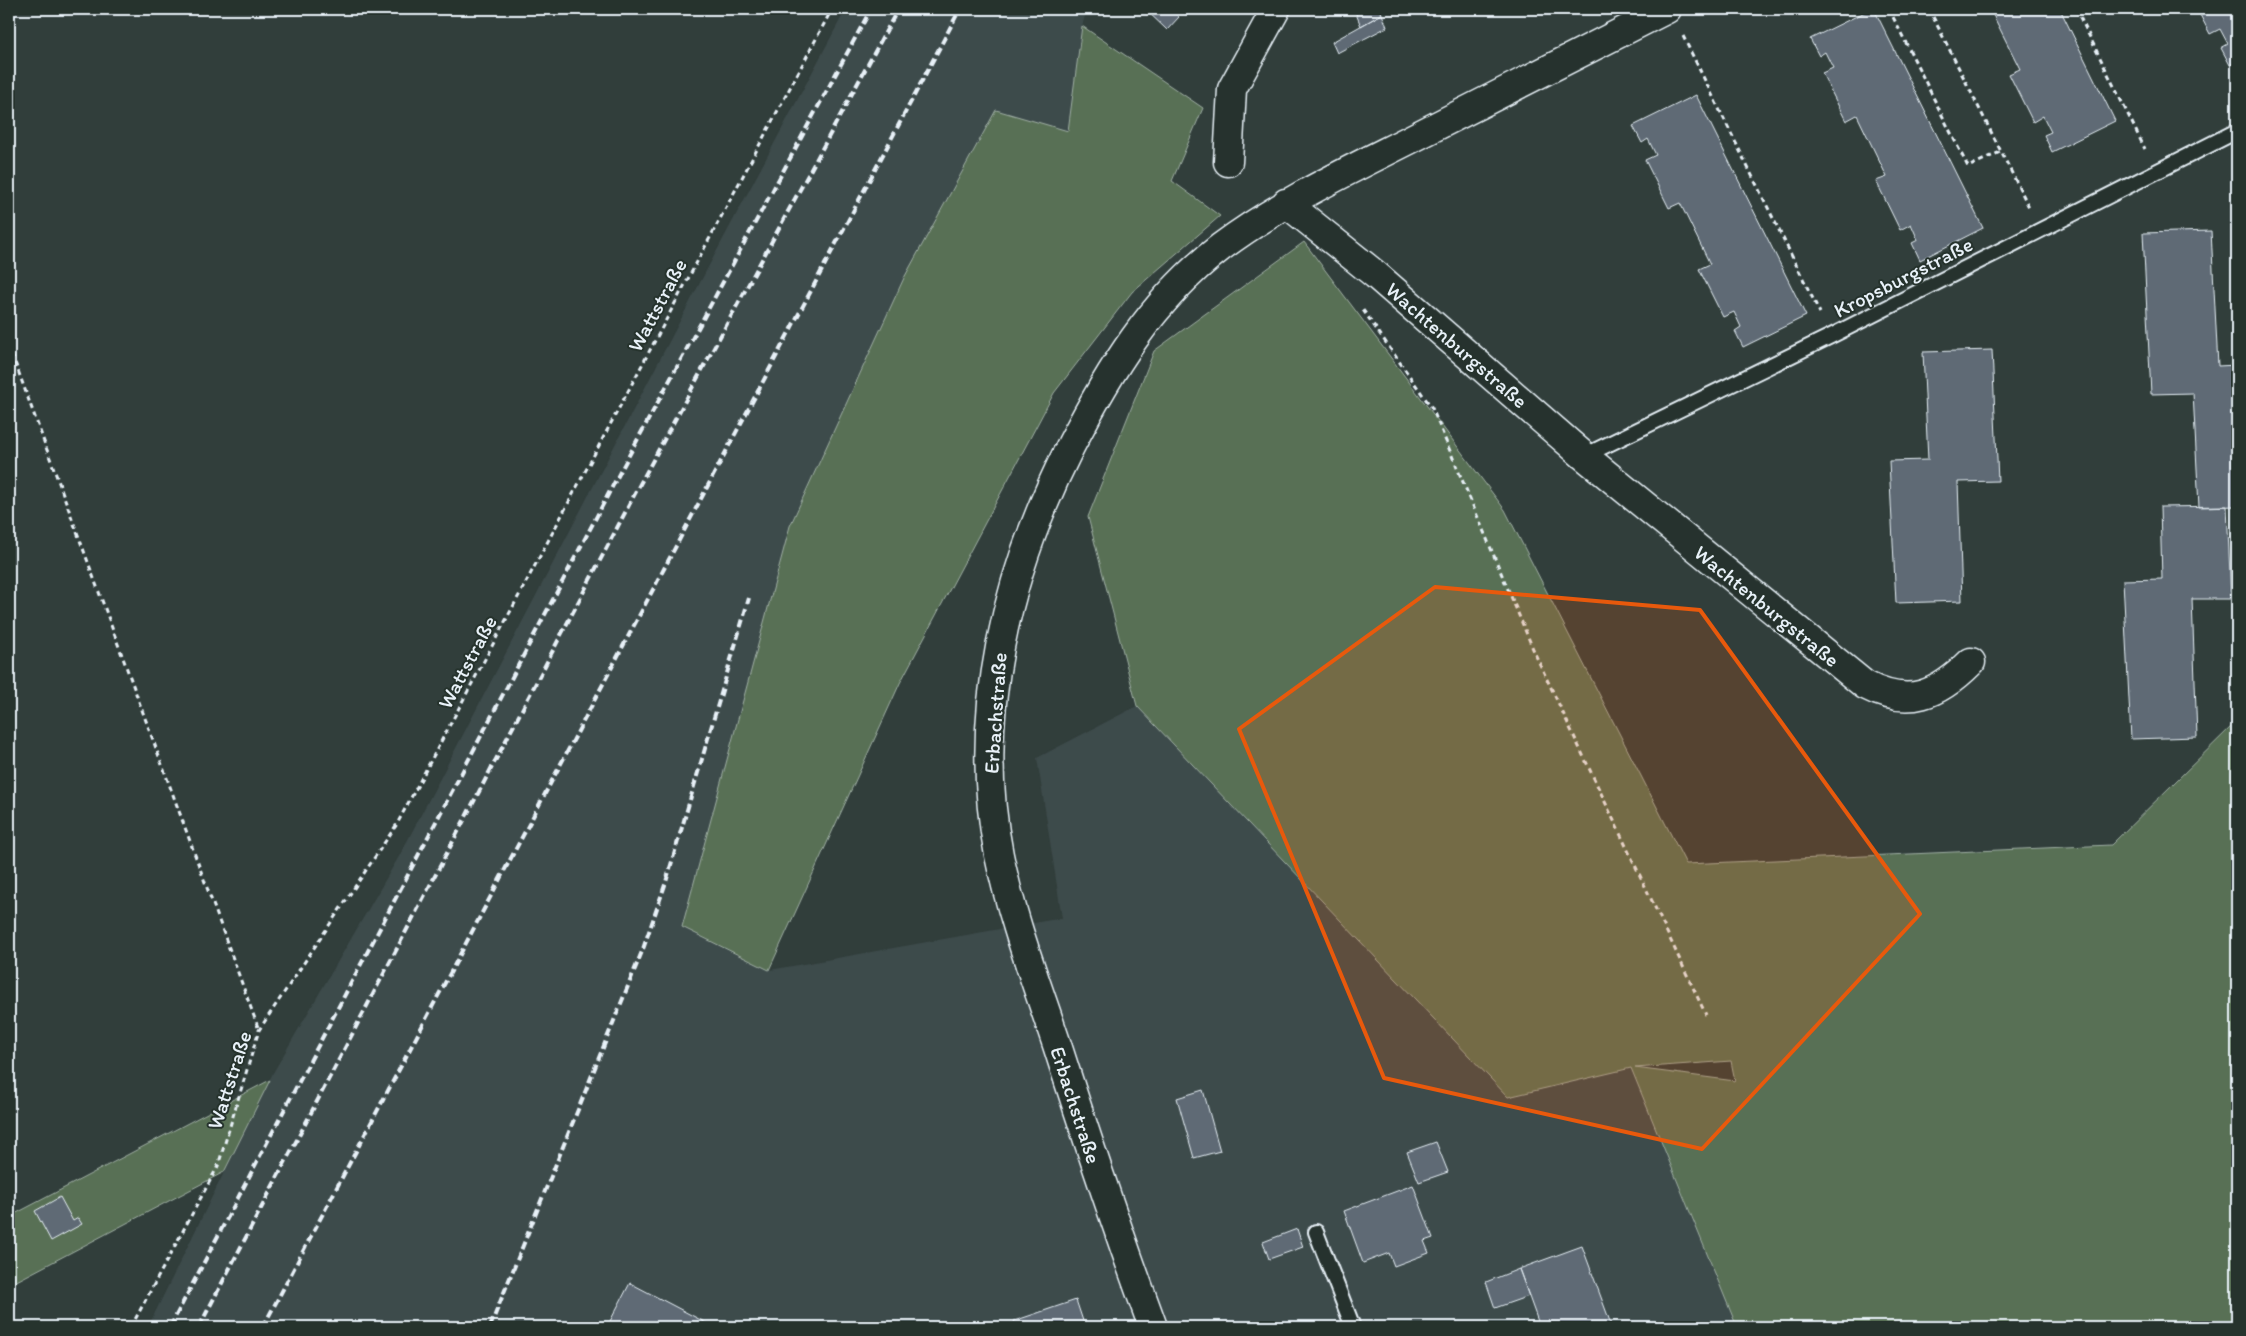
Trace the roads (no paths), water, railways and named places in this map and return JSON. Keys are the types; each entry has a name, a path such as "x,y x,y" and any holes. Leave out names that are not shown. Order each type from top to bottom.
{"street":[{"path":"1228,162 1232,89 1276,9"},
{"path":"1286,203 1667,9"},
{"name":"Wachtenburgstraße","path":"1286,203 1376,275 1584,456 1865,685 1890,696 1919,696 1942,686 1971,662"},
{"name":"Erbachstraße","path":"1153,1327 1117,1229 1004,878 998,849 990,775 990,736 997,659 1016,579 1043,505 1087,415 1123,352 1150,315 1179,284 1219,249 1286,203"}],"lane":[{"name":"Kropsburgstraße","path":"1584,456 1831,336 2237,131"},
{"path":"1316,1232 1353,1327"}],"railway":[{"path":"170,1327 620,472 871,9"},
{"path":"199,1327 640,484 898,9"},
{"path":"263,1327 960,9"},
{"path":"490,1327 643,949 666,882 749,598"}]}
